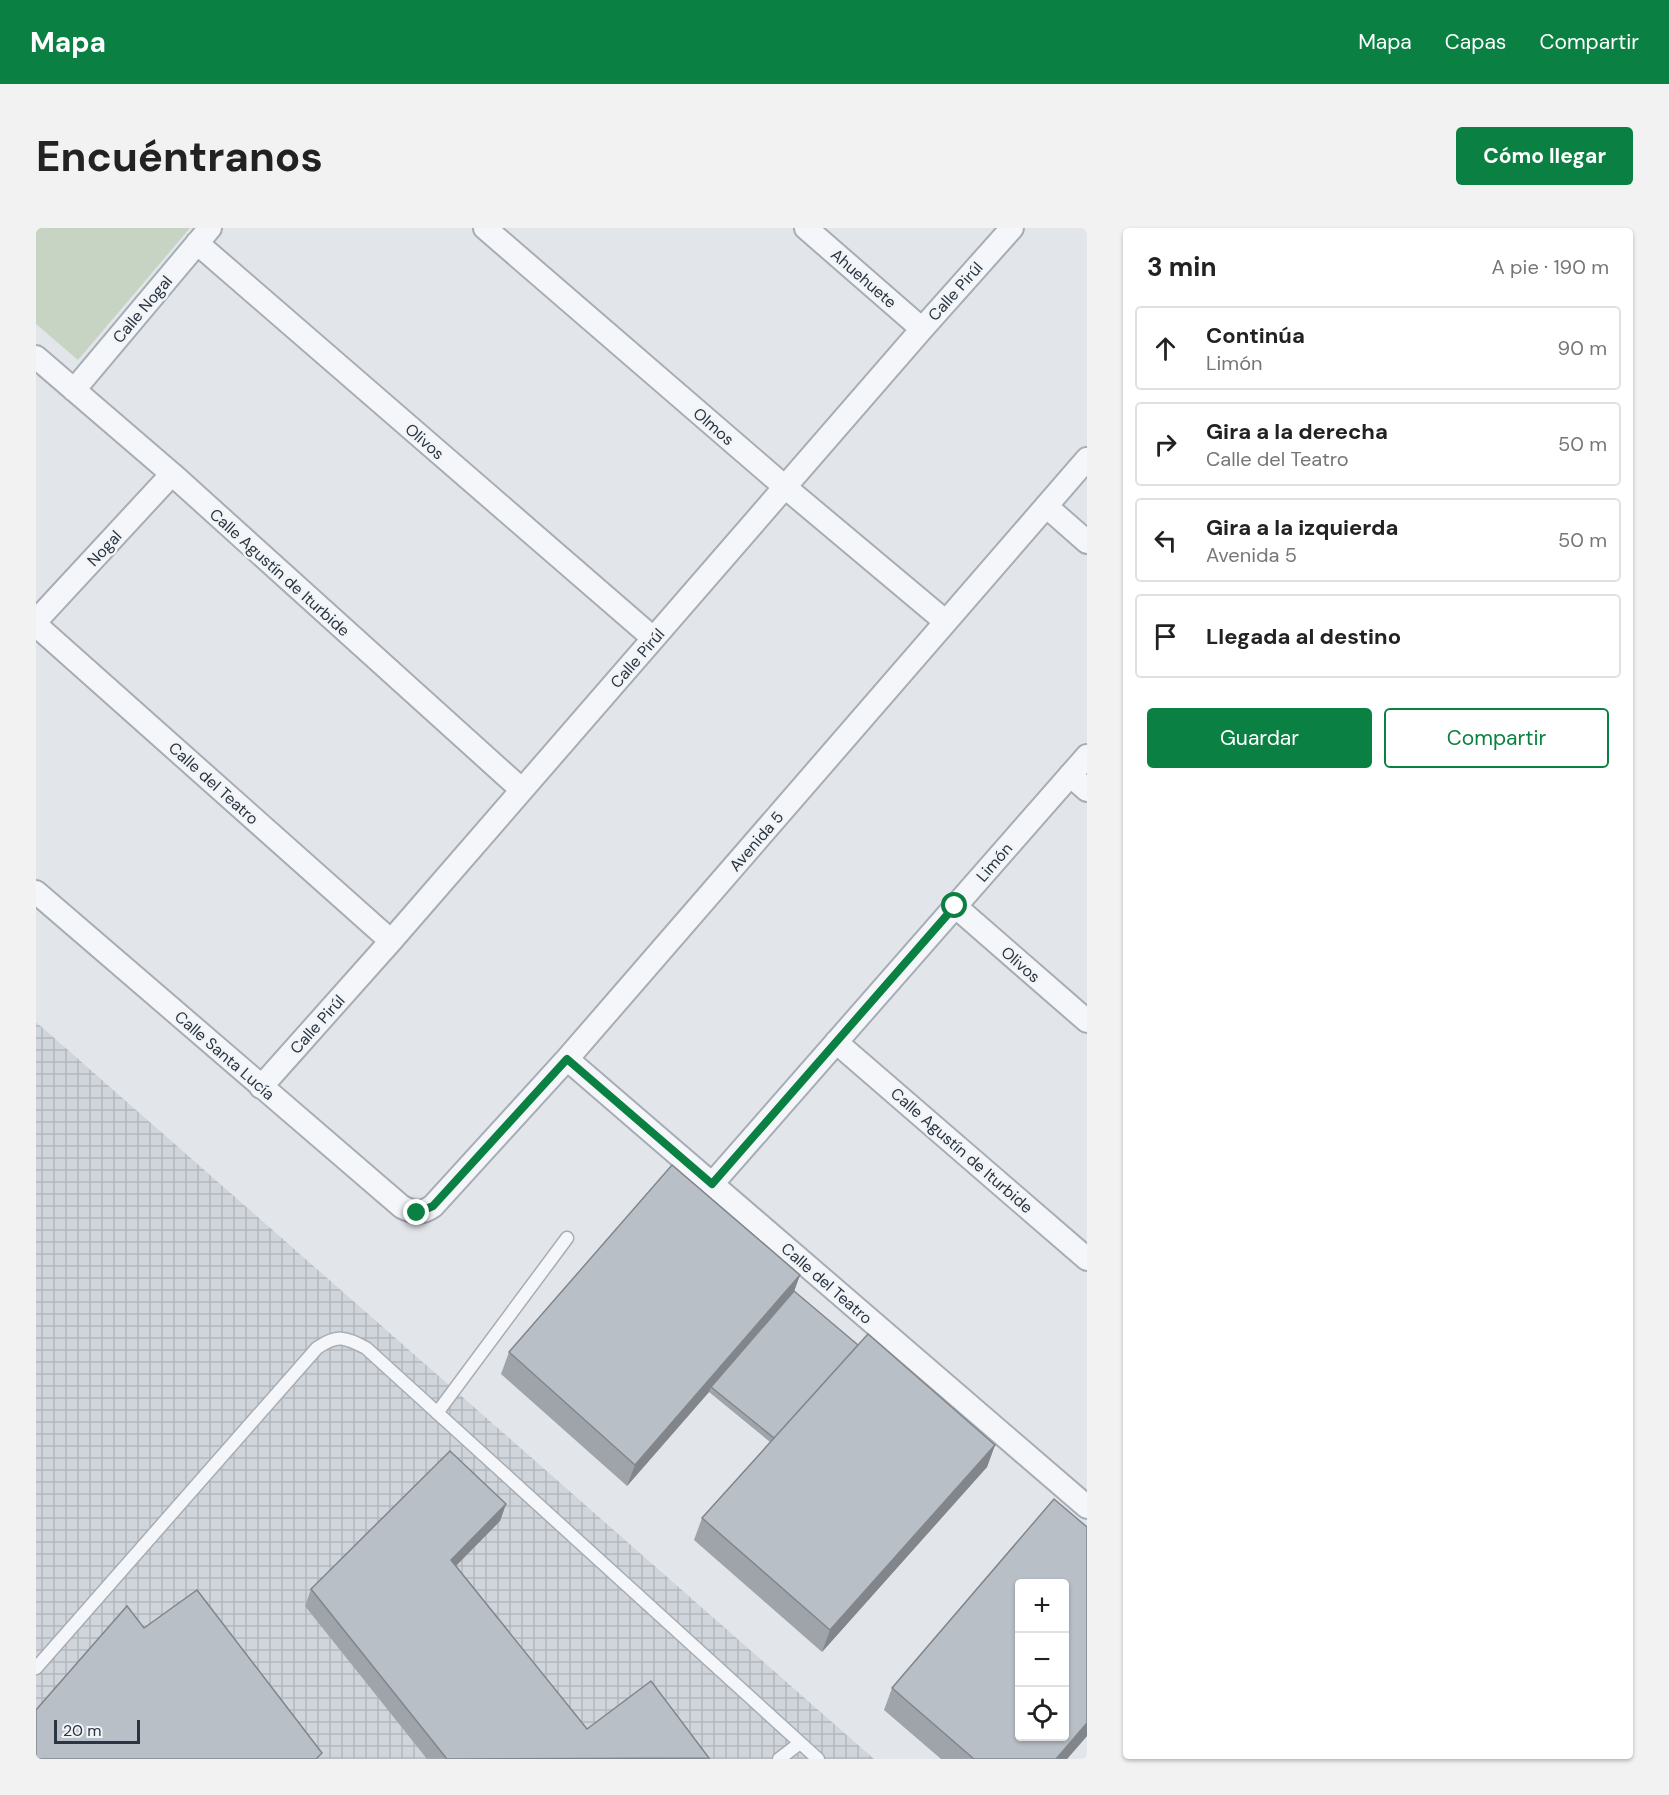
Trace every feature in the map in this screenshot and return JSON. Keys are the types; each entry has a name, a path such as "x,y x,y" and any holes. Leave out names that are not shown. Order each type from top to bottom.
{"street":[{"name":"Olmos","path":"485,228 785,487 946,622"},
{"name":"Ahuehuete","path":"806,228 922,329"},
{"name":"Calle Pirúl","path":"261,1087 1012,228"},
{"name":"Calle Nogal","path":"74,390 204,235"},
{"name":"Olivos","path":"204,235 653,638"},
{"name":"Calle Agustín de Iturbide","path":"36,357 172,474 522,790"},
{"name":"Avenida 5","path":"417,1213 433,1206 567,1059 1087,459"},
{"name":"Nogal","path":"36,623 172,474"},
{"path":"1046,506 1087,542"},
{"name":"Calle del Teatro","path":"36,623 391,941"},
{"name":"Limón","path":"712,1184 955,906 1079,782 1087,756"},
{"name":"Calle Santa Lucía","path":"36,892 402,1207 417,1213"},
{"name":"Olivos","path":"955,906 1087,1021"},
{"name":"Calle Agustín de Iturbide","path":"836,1042 1087,1259"},
{"name":"Calle del Teatro","path":"567,1059 1087,1508"}],"lane":[{"path":"437,1413 567,1238"},
{"path":"36,1668 316,1348 331,1338 346,1338 366,1348 818,1759"},
{"path":"779,1759 800,1743"}],"shaded area":[{"path":"36,1022 874,1759 36,1759"}],"green space":[{"path":"36,228 190,228 78,360 36,324"}],"building":[{"path":"672,1165 800,1275 635,1465 509,1352"},
{"path":"794,1291 858,1345 774,1438 711,1387"},
{"path":"868,1334 995,1445 830,1630 702,1518"},
{"path":"450,1451 506,1504 451,1560 587,1729 651,1681 709,1758 447,1759 311,1589"},
{"path":"1054,1499 1087,1527 1087,1723 1056,1759 974,1759 892,1688"},
{"path":"197,1590 322,1753 316,1759 36,1759 36,1710 127,1606 144,1628"}],"route":[{"path":"417,1213 433,1206 567,1059 712,1184 955,906"}]}
